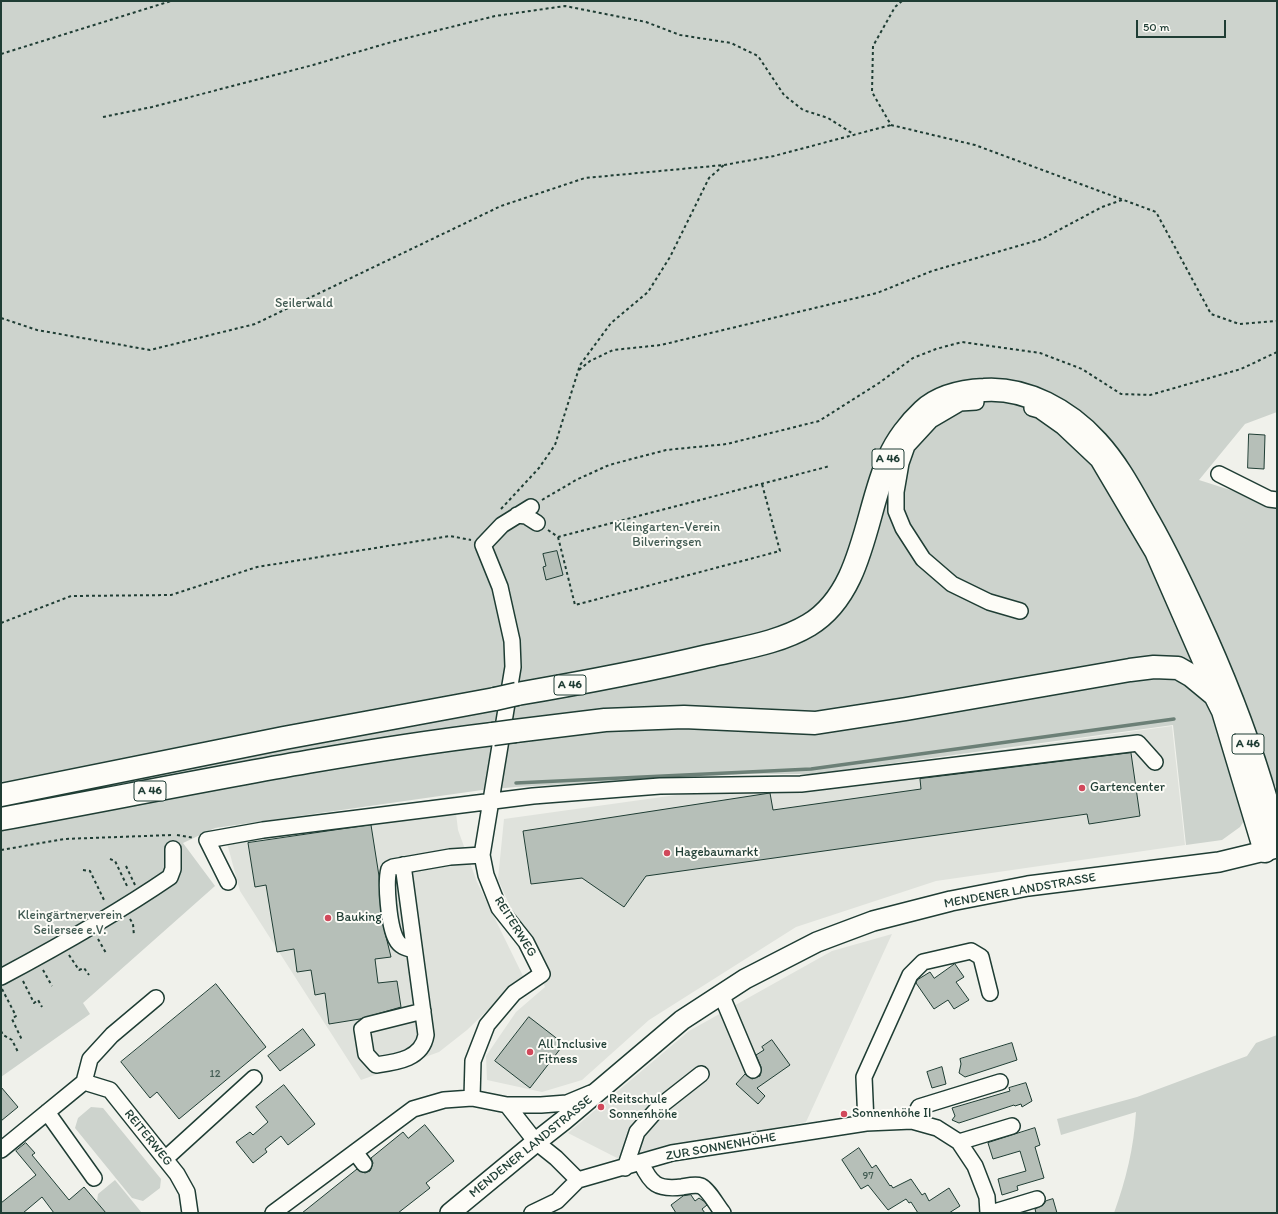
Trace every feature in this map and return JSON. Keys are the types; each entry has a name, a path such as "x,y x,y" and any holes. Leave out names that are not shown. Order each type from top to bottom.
{"highway":[{"name":"A 46","path":"1,795 284,738 495,698 624,676 769,642 810,624 835,603 853,572 889,457 905,432 925,409 946,397 971,390 999,389 1028,395 1065,414 1096,440 1118,468 1159,551 1199,640 1225,681 1270,793 1275,833 1271,850"},
{"name":"A 46","path":"1,819 300,763 436,741 605,720 684,717 815,723 1154,667 1178,668 1192,676 1215,695 1223,711 1271,850"}],"main road":[{"name":"MENDENER LANDSTRASSE","path":"450,1213 603,1088 682,1020 744,979 785,957 873,921 951,901 1028,886 1218,862 1271,850"}],"street":[{"path":"1020,611 989,602 952,584 923,558 903,528 896,511 896,492 901,463 907,446 931,420 960,403 987,400 1012,402 1039,410 1063,428 1098,460 1159,551"},
{"path":"1219,474 1269,499 1277,500"},
{"path":"483,545 502,525 531,507"},
{"path":"517,515 526,516 537,523"},
{"name":"REITERWEG","path":"472,1098 473,1061 487,1025 514,993 542,974 526,942 499,908 486,875 482,855 513,667 512,641 500,587 483,545"},
{"path":"1199,640 1215,695"},
{"path":"228,882 207,840 263,830 533,796 660,786 801,784 1138,742 1155,762"},
{"path":"1,977 62,945 132,903 170,877 173,869 173,849"},
{"path":"423,1011 367,1025 362,1029 366,1054 376,1065 401,1061 420,1052 425,1044 426,1035 423,1011 414,950 403,865 482,855"},
{"path":"866,1122 864,1077 910,975 923,962 971,951 982,957 990,993"},
{"path":"721,994 753,1070"},
{"path":"1,1150 84,1082 90,1059 112,1035 156,998"},
{"path":"625,1168 637,1132 659,1107 701,1074"},
{"path":"165,1159 254,1078"},
{"name":"REITERWEG","path":"84,1082 110,1090 177,1174 186,1192 190,1213"},
{"path":"912,1121 919,1107 1000,1082"},
{"path":"273,1213 360,1158 413,1109 444,1100 472,1098 507,1105 541,1106 567,1102 603,1088"},
{"path":"507,1105 536,1142 556,1158 578,1180 557,1201 532,1213"},
{"path":"47,1112 94,1178"},
{"name":"ZUR SONNENHÖHE","path":"578,1180 625,1168 672,1153 866,1122 912,1121 937,1128 959,1142 975,1166 990,1213"},
{"path":"959,1142 1012,1126"},
{"path":"641,1163 648,1178 656,1185 672,1188 696,1185 702,1187 723,1213"},
{"path":"990,1213 1037,1199"}],"path":[{"path":"1,54 171,1"},
{"path":"891,125 872,92 873,46 895,7 902,1"},
{"path":"103,116 167,103 313,65 395,41 496,16 565,6 646,22 680,35 731,43 758,56 784,95 803,110 828,118 854,135"},
{"path":"1,318 37,330 150,350 255,324 501,206 585,178 724,165 774,156 891,125 975,145 1156,212 1211,314 1239,324 1277,321"},
{"path":"500,510 539,468 555,445 580,365 611,323 648,292 670,257 709,178 724,165"},
{"path":"578,370 590,361 613,350 661,345 876,293 932,271 1042,239 1102,207 1123,199"},
{"path":"531,507 576,480 609,465 666,450 727,444 819,421 879,383 912,358 936,348 962,342 1040,353 1082,369 1121,394 1135,395 1150,395 1241,369 1277,352"},
{"path":"558,537 830,466"},
{"path":"537,523 558,537 575,605 780,551 762,484"},
{"path":"1,623 70,596 171,595 257,567 450,536 466,538 483,545"},
{"path":"1,850 64,839 172,835 207,840"},
{"path":"110,859 114,861 128,887 127,893 132,903"},
{"path":"126,866 132,903 134,936"},
{"path":"83,870 90,871 105,902 103,909 96,913 96,924 106,953"},
{"path":"62,945 80,970 84,968 89,975"},
{"path":"36,959 52,986"},
{"path":"16,969 34,1003 38,1000 42,1007"},
{"path":"1,988 16,1016 12,1019 22,1040"},
{"path":"1,1031 3,1035 12,1040 18,1052"}],"shaded area":[{"path":"1172,726 1185,845 936,881 796,927 649,1020 582,1080 542,1092 487,1080 486,1056 516,1012 545,987 498,879 504,819"},
{"path":"454,796 458,830 477,882 523,976 467,1030 439,1052 361,1080 240,891 224,832"},
{"path":"892,934 806,1122 619,1159 568,1133 689,1031 832,951"}],"green space":[{"name":"Seilerwald","path":"1,1 1277,1 1277,412 1245,424 1199,480 1277,505 1277,788 1270,780 1240,827 1222,840 1186,845 1173,725 814,774 749,774 482,790 215,828 183,843 215,886 83,1003 90,1014 1,1077"},
{"path":"1277,1035 1277,1213 1114,1213 1129,1163 1136,1112 1061,1135 1057,1119 1137,1097 1247,1056 1256,1043"},
{"path":"91,1107 103,1108 161,1179 160,1188 143,1201 132,1198 75,1128 78,1118"},
{"path":"115,1180 142,1213 106,1213 97,1202 98,1194"}],"building":[{"path":"1249,434 1265,435 1264,469 1248,468"},
{"path":"557,551 563,575 546,580 543,567 546,566 543,554"},
{"name":"Hagebaumarkt","path":"1131,753 1140,816 1089,824 1087,814 646,876 624,907 582,878 531,884 523,831 770,793 773,810 921,789 920,779"},
{"name":"Bauking","path":"371,825 379,876 381,916 391,957 375,959 378,983 397,981 401,1007 360,1019 329,1024 325,993 315,995 311,970 297,972 294,949 277,952 266,885 255,887 248,843"},
{"path":"955,964 964,977 956,982 969,1000 954,1009 948,1000 934,1009 916,983 917,980 930,972 934,978"},
{"path":"216,984 266,1047 179,1119 157,1092 150,1098 121,1062"},
{"name":"All Inclusive Fitness","path":"529,1017 564,1044 530,1088 495,1061"},
{"path":"303,1029 315,1045 280,1071 268,1056"},
{"path":"772,1040 790,1065 757,1088 765,1096 758,1104 736,1084 745,1074 752,1079 760,1076 761,1067 756,1055 764,1050 762,1047"},
{"path":"1012,1043 1017,1060 965,1077 959,1073 961,1064 960,1059"},
{"path":"942,1067 946,1084 932,1088 927,1072"},
{"path":"1026,1083 1032,1101 1022,1107 1021,1104 1014,1105 959,1123 952,1120 955,1116 952,1108 1010,1091 1009,1088"},
{"path":"284,1085 315,1124 288,1145 281,1136 265,1149 267,1152 253,1163 236,1142 250,1132 253,1135 268,1122 256,1107"},
{"path":"1,1087 18,1107 1,1121"},
{"path":"425,1125 454,1161 426,1183 430,1188 398,1213 302,1213 357,1169 365,1173 370,1171 373,1163 371,1158 403,1132 408,1138"},
{"path":"1035,1128 1040,1145 1035,1147 1044,1178 1017,1186 1018,1190 1002,1195 998,1179 1026,1171 1020,1151 993,1159 988,1143"},
{"path":"26,1143 35,1153 32,1155 69,1200 84,1187 106,1213 54,1213 42,1197 23,1213 1,1213 1,1203 36,1175 16,1151"},
{"path":"859,1148 872,1168 876,1165 890,1186 891,1185 893,1188 911,1179 922,1195 925,1193 929,1201 949,1188 960,1206 949,1213 918,1213 911,1202 909,1203 906,1199 888,1210 868,1185 861,1189 842,1160"},
{"path":"691,1195 695,1201 699,1198 705,1202 707,1205 702,1209 705,1213 676,1213 671,1205 683,1196"},
{"path":"1053,1199 1057,1213 1036,1213 1035,1209 1043,1205 1046,1201"}],"waterway":[{"path":"516,783 811,769 1174,719"}],"place":[{"name":"Gartencenter","path":"1082,788"},
{"name":"Hagebaumarkt","path":"667,853"},
{"name":"Bauking","path":"328,918"},
{"name":"All Inclusive Fitness","path":"530,1052"},
{"name":"Reitschule Sonnenhöhe","path":"601,1107"},
{"name":"Sonnenhöhe II","path":"844,1114"}],"park label":[{"name":"Kleingarten-Verein Bilveringsen","path":"667,536"},
{"name":"Kleingärtnerverein Seilersee e.V.","path":"70,924"}]}
